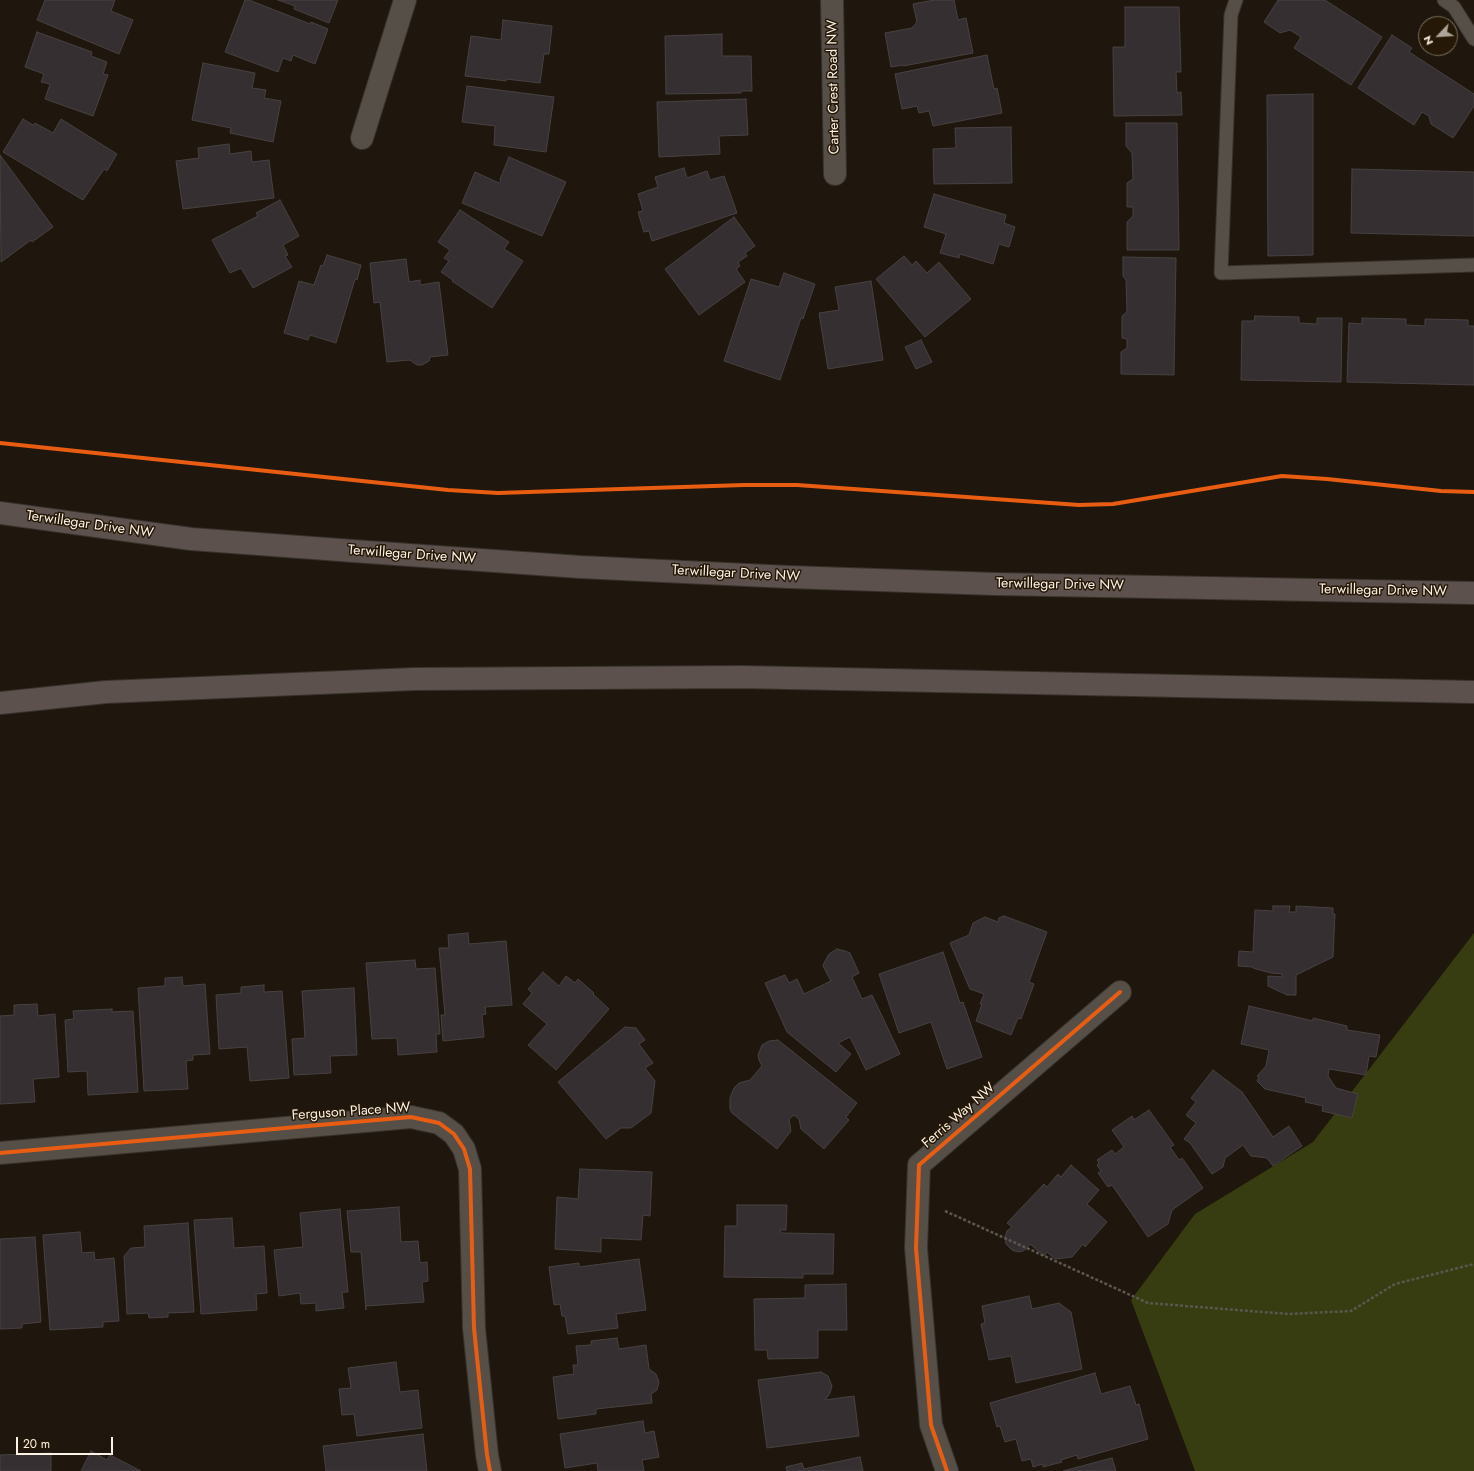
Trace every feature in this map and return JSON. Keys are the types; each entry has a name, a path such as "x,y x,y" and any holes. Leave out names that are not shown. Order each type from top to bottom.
{"main road":[{"name":"Terwillegar Drive NW","path":"0,513 191,539 580,567 789,577 988,583 1474,593"},
{"path":"0,703 106,692 422,679 741,677 1474,692"}],"street":[{"path":"362,138 405,0"},
{"name":"Carter Crest Road NW","path":"832,0 835,174"},
{"name":"Ferris Way NW","path":"947,1471 931,1425 916,1248 919,1165 1120,992"},
{"name":"Ferguson Place NW","path":"0,1153 411,1117 439,1123 454,1134 464,1150 470,1169 474,1328 487,1455 490,1471"}],"lane":[{"path":"1236,0 1231,15 1221,273 1474,266"},
{"path":"1444,0 1454,7 1474,39"}],"path":[{"path":"918,1199 1148,1303 1288,1314 1351,1311 1395,1284 1474,1264"}],"green space":[{"path":"1474,933 1474,1471 1195,1471 1131,1300 1195,1214 1313,1142"}],"building":[{"path":"45,0 115,0 111,11 133,20 119,54 37,20"},
{"path":"245,0 249,0 310,24 311,22 328,29 315,64 293,55 291,61 283,58 278,72 225,52"},
{"path":"278,0 338,0 329,23 294,9 295,6"},
{"path":"934,0 954,0 958,20 966,18 973,53 891,67 885,33 912,28 917,22 913,4"},
{"path":"1278,0 1325,0 1382,37 1351,85 1294,48 1301,37 1290,30 1280,33 1264,22"},
{"path":"1125,7 1179,7 1181,72 1176,72 1177,93 1181,92 1182,115 1114,116 1113,47 1125,47"},
{"path":"503,20 552,26 549,54 544,54 540,83 465,76 471,36 501,40"},
{"path":"37,32 92,52 91,56 107,62 103,74 108,75 93,116 45,99 50,84 41,82 44,74 25,67"},
{"path":"722,34 722,56 751,56 752,91 741,91 741,93 666,94 665,36"},
{"path":"1392,35 1412,48 1409,52 1474,94 1474,106 1453,138 1431,124 1429,116 1422,112 1414,125 1358,88"},
{"path":"987,55 994,89 997,88 1002,113 933,126 929,111 919,113 917,106 902,109 895,74"},
{"path":"203,63 255,73 252,88 266,90 264,98 281,101 273,142 230,133 231,128 192,120"},
{"path":"467,86 554,97 546,152 494,145 495,126 462,122"},
{"path":"1313,94 1313,255 1268,256 1267,95"},
{"path":"746,99 748,135 719,136 720,154 659,157 657,102"},
{"path":"23,119 33,125 35,123 53,133 61,119 117,154 107,171 104,169 83,200 3,152"},
{"path":"1126,123 1177,123 1179,250 1127,250 1127,222 1133,216 1133,207 1127,207 1127,183 1133,179 1132,153 1126,146"},
{"path":"1011,127 1012,183 934,184 933,149 956,148 955,128"},
{"path":"229,144 230,154 251,151 252,162 269,160 274,198 183,209 176,161 199,158 198,148"},
{"path":"0,155 53,227 32,242 31,240 1,262"},
{"path":"509,157 566,182 542,236 462,203 475,172 499,183"},
{"path":"684,168 687,178 707,171 710,180 724,176 737,213 652,241 649,231 644,232 638,212 643,211 638,194 658,187 655,177"},
{"path":"1352,169 1474,172 1474,236 1351,233"},
{"path":"934,194 1006,215 1004,223 1015,227 1009,247 999,244 993,264 960,254 959,258 940,253 946,234 924,227"},
{"path":"280,200 299,236 283,245 288,255 285,256 292,267 253,288 241,268 230,273 212,240 258,216 256,213"},
{"path":"460,210 509,242 504,249 523,261 492,308 441,272 449,261 444,258 450,250 438,242"},
{"path":"734,217 755,246 745,253 747,256 738,262 740,266 736,269 745,282 699,315 665,269"},
{"path":"327,255 361,265 357,280 355,279 336,343 310,335 308,340 284,333 299,281 314,285 321,265 323,266"},
{"path":"904,256 912,265 916,261 927,273 939,262 971,299 925,337 876,279"},
{"path":"1123,257 1176,258 1174,375 1121,374 1121,352 1127,348 1127,339 1122,338 1122,316 1127,312 1126,280 1123,276"},
{"path":"406,259 409,282 420,280 420,285 439,282 448,355 430,357 429,361 422,365 417,365 410,360 387,362 380,302 374,303 370,263"},
{"path":"784,273 815,284 803,319 801,318 780,380 724,361 751,279 779,287"},
{"path":"871,281 883,360 828,369 819,313 839,310 835,287"},
{"path":"1255,316 1299,317 1299,323 1317,324 1317,318 1342,318 1341,382 1241,380 1242,321 1254,321"},
{"path":"1362,318 1406,319 1406,325 1425,326 1425,319 1468,320 1468,326 1474,326 1474,385 1347,382 1349,323 1362,324"},
{"path":"921,340 932,362 916,369 905,347"},
{"path":"1273,906 1290,906 1289,912 1296,912 1296,906 1333,908 1333,914 1335,914 1333,957 1296,975 1296,995 1287,995 1268,986 1268,976 1282,977 1282,974 1271,973 1253,967 1238,966 1239,951 1253,952 1255,910 1273,911"},
{"path":"1004,916 1047,932 1029,982 1034,984 1021,1019 1018,1018 1011,1035 976,1021 984,994 970,989 950,943 969,935 973,923 985,917 998,922 999,918"},
{"path":"468,933 469,944 506,941 512,1005 485,1007 486,1014 482,1015 484,1037 443,1041 441,1015 445,1015 439,948 449,948 448,935"},
{"path":"837,949 850,953 859,973 852,977 862,999 872,995 900,1054 866,1070 850,1037 838,1043 851,1054 836,1072 787,1032 765,983 785,975 789,983 797,979 804,994 831,981 823,966 829,954"},
{"path":"943,952 960,1003 963,1002 982,1057 947,1069 931,1022 899,1033 879,974"},
{"path":"415,960 416,969 435,968 440,1034 436,1034 437,1052 398,1055 397,1038 372,1039 366,963"},
{"path":"543,972 559,986 566,976 575,983 578,979 609,1009 556,1070 528,1045 547,1024 523,1004 532,993 528,989"},
{"path":"182,977 183,986 205,984 210,1054 193,1055 193,1060 186,1061 188,1089 144,1091 138,988 165,986 165,978"},
{"path":"264,985 264,992 282,991 289,1078 250,1081 247,1047 219,1049 216,995 241,993 241,987"},
{"path":"354,988 357,1055 330,1056 331,1073 294,1075 292,1039 305,1038 302,991"},
{"path":"37,1004 38,1016 55,1014 59,1077 33,1079 35,1102 0,1104 0,1016 14,1015 14,1005"},
{"path":"1249,1006 1313,1021 1313,1018 1347,1026 1347,1030 1380,1035 1376,1057 1369,1056 1366,1075 1329,1069 1328,1076 1336,1088 1358,1094 1352,1118 1322,1111 1323,1106 1305,1102 1306,1098 1265,1089 1257,1081 1259,1077 1257,1076 1266,1066 1269,1050 1241,1044"},
{"path":"112,1009 112,1012 133,1011 138,1092 88,1095 87,1071 68,1072 65,1020 74,1019 73,1011"},
{"path":"625,1027 636,1028 645,1040 639,1044 653,1063 645,1068 655,1081 651,1113 631,1128 621,1128 606,1139 558,1082"},
{"path":"778,1040 857,1103 846,1117 849,1120 824,1149 801,1129 799,1119 794,1115 789,1119 791,1131 777,1149 732,1113 730,1109 730,1098 734,1088 739,1083 750,1080 762,1066 758,1055 762,1045 769,1041"},
{"path":"1213,1070 1242,1092 1273,1137 1289,1126 1302,1146 1273,1166 1267,1158 1251,1156 1243,1145 1225,1158 1223,1167 1212,1174 1190,1143 1184,1139 1196,1123 1186,1115 1196,1102 1191,1098"},
{"path":"1149,1110 1174,1145 1170,1147 1179,1160 1182,1158 1203,1188 1172,1210 1168,1224 1148,1237 1112,1185 1108,1187 1098,1173 1101,1171 1097,1165 1099,1163 1097,1160 1112,1150 1115,1154 1124,1147 1112,1130 1132,1116 1134,1120"},
{"path":"1071,1165 1099,1190 1087,1204 1107,1222 1085,1247 1083,1244 1072,1257 1055,1259 1047,1252 1044,1256 1030,1244 1023,1251 1018,1252 1012,1250 1006,1244 1005,1237 1007,1231 1012,1227 1007,1223 1044,1184 1047,1187 1058,1174 1061,1177"},
{"path":"580,1169 652,1172 650,1216 643,1215 641,1240 601,1238 601,1252 555,1249 557,1197 578,1199"},
{"path":"737,1205 787,1205 786,1230 780,1230 781,1233 834,1234 833,1274 803,1274 803,1278 724,1277 725,1226 737,1226"},
{"path":"399,1207 401,1242 418,1241 420,1263 427,1262 428,1281 422,1282 424,1302 366,1306 366,1310 361,1252 351,1252 347,1211"},
{"path":"340,1209 348,1292 342,1292 344,1308 316,1311 316,1303 301,1304 300,1293 279,1296 274,1250 303,1247 300,1213"},
{"path":"232,1218 234,1248 264,1246 267,1293 256,1294 257,1310 201,1314 194,1220"},
{"path":"188,1223 194,1312 168,1313 168,1317 149,1318 148,1313 127,1314 124,1256 131,1248 145,1247 144,1226"},
{"path":"80,1232 82,1253 94,1252 95,1260 114,1258 119,1321 103,1322 103,1327 50,1330 43,1235"},
{"path":"35,1237 41,1322 22,1324 22,1328 0,1329 0,1239"},
{"path":"639,1259 646,1310 616,1314 618,1328 568,1334 565,1316 562,1316 560,1304 554,1305 549,1267 579,1263 579,1267"},
{"path":"846,1284 847,1330 818,1330 818,1358 768,1359 767,1350 755,1350 754,1299 805,1298 805,1285"},
{"path":"1029,1296 1032,1309 1059,1303 1071,1312 1082,1369 1016,1383 1011,1356 989,1360 981,1324 985,1323 982,1306"},
{"path":"617,1338 619,1349 646,1345 649,1369 656,1374 659,1382 657,1390 651,1394 652,1403 596,1409 596,1414 558,1419 553,1377 574,1374 573,1365 578,1365 576,1346 591,1345 591,1341"},
{"path":"396,1362 400,1392 418,1390 422,1428 357,1436 354,1414 342,1415 339,1389 351,1388 348,1368"},
{"path":"821,1372 828,1376 832,1386 830,1393 825,1400 854,1396 859,1436 767,1448 758,1380"},
{"path":"1095,1373 1101,1394 1130,1386 1136,1405 1139,1404 1148,1439 1078,1459 1077,1455 1061,1460 1062,1462 1043,1467 1043,1464 1033,1467 1031,1459 1022,1461 1016,1439 1005,1442 1000,1426 997,1427 990,1403"},
{"path":"643,1421 645,1433 654,1431 659,1457 642,1460 644,1471 598,1471 597,1463 565,1468 560,1434"},
{"path":"423,1434 427,1471 326,1471 323,1446"},
{"path":"91,1451 107,1460 110,1455 141,1471 81,1471"},
{"path":"51,1453 51,1471 0,1471 0,1455"},
{"path":"860,1457 863,1471 787,1471 786,1467 802,1463 804,1469"},
{"path":"1112,1458 1116,1471 1063,1471"}],"cycle path":[{"path":"0,443 448,490 498,493 744,485 797,485 1079,505 1113,504 1282,476 1327,479 1441,491 1474,492"},
{"path":"947,1471 931,1425 916,1248 919,1165 1120,992"},
{"path":"0,1153 411,1117 439,1123 454,1134 464,1149 470,1169 474,1328 487,1455 490,1471"}]}
